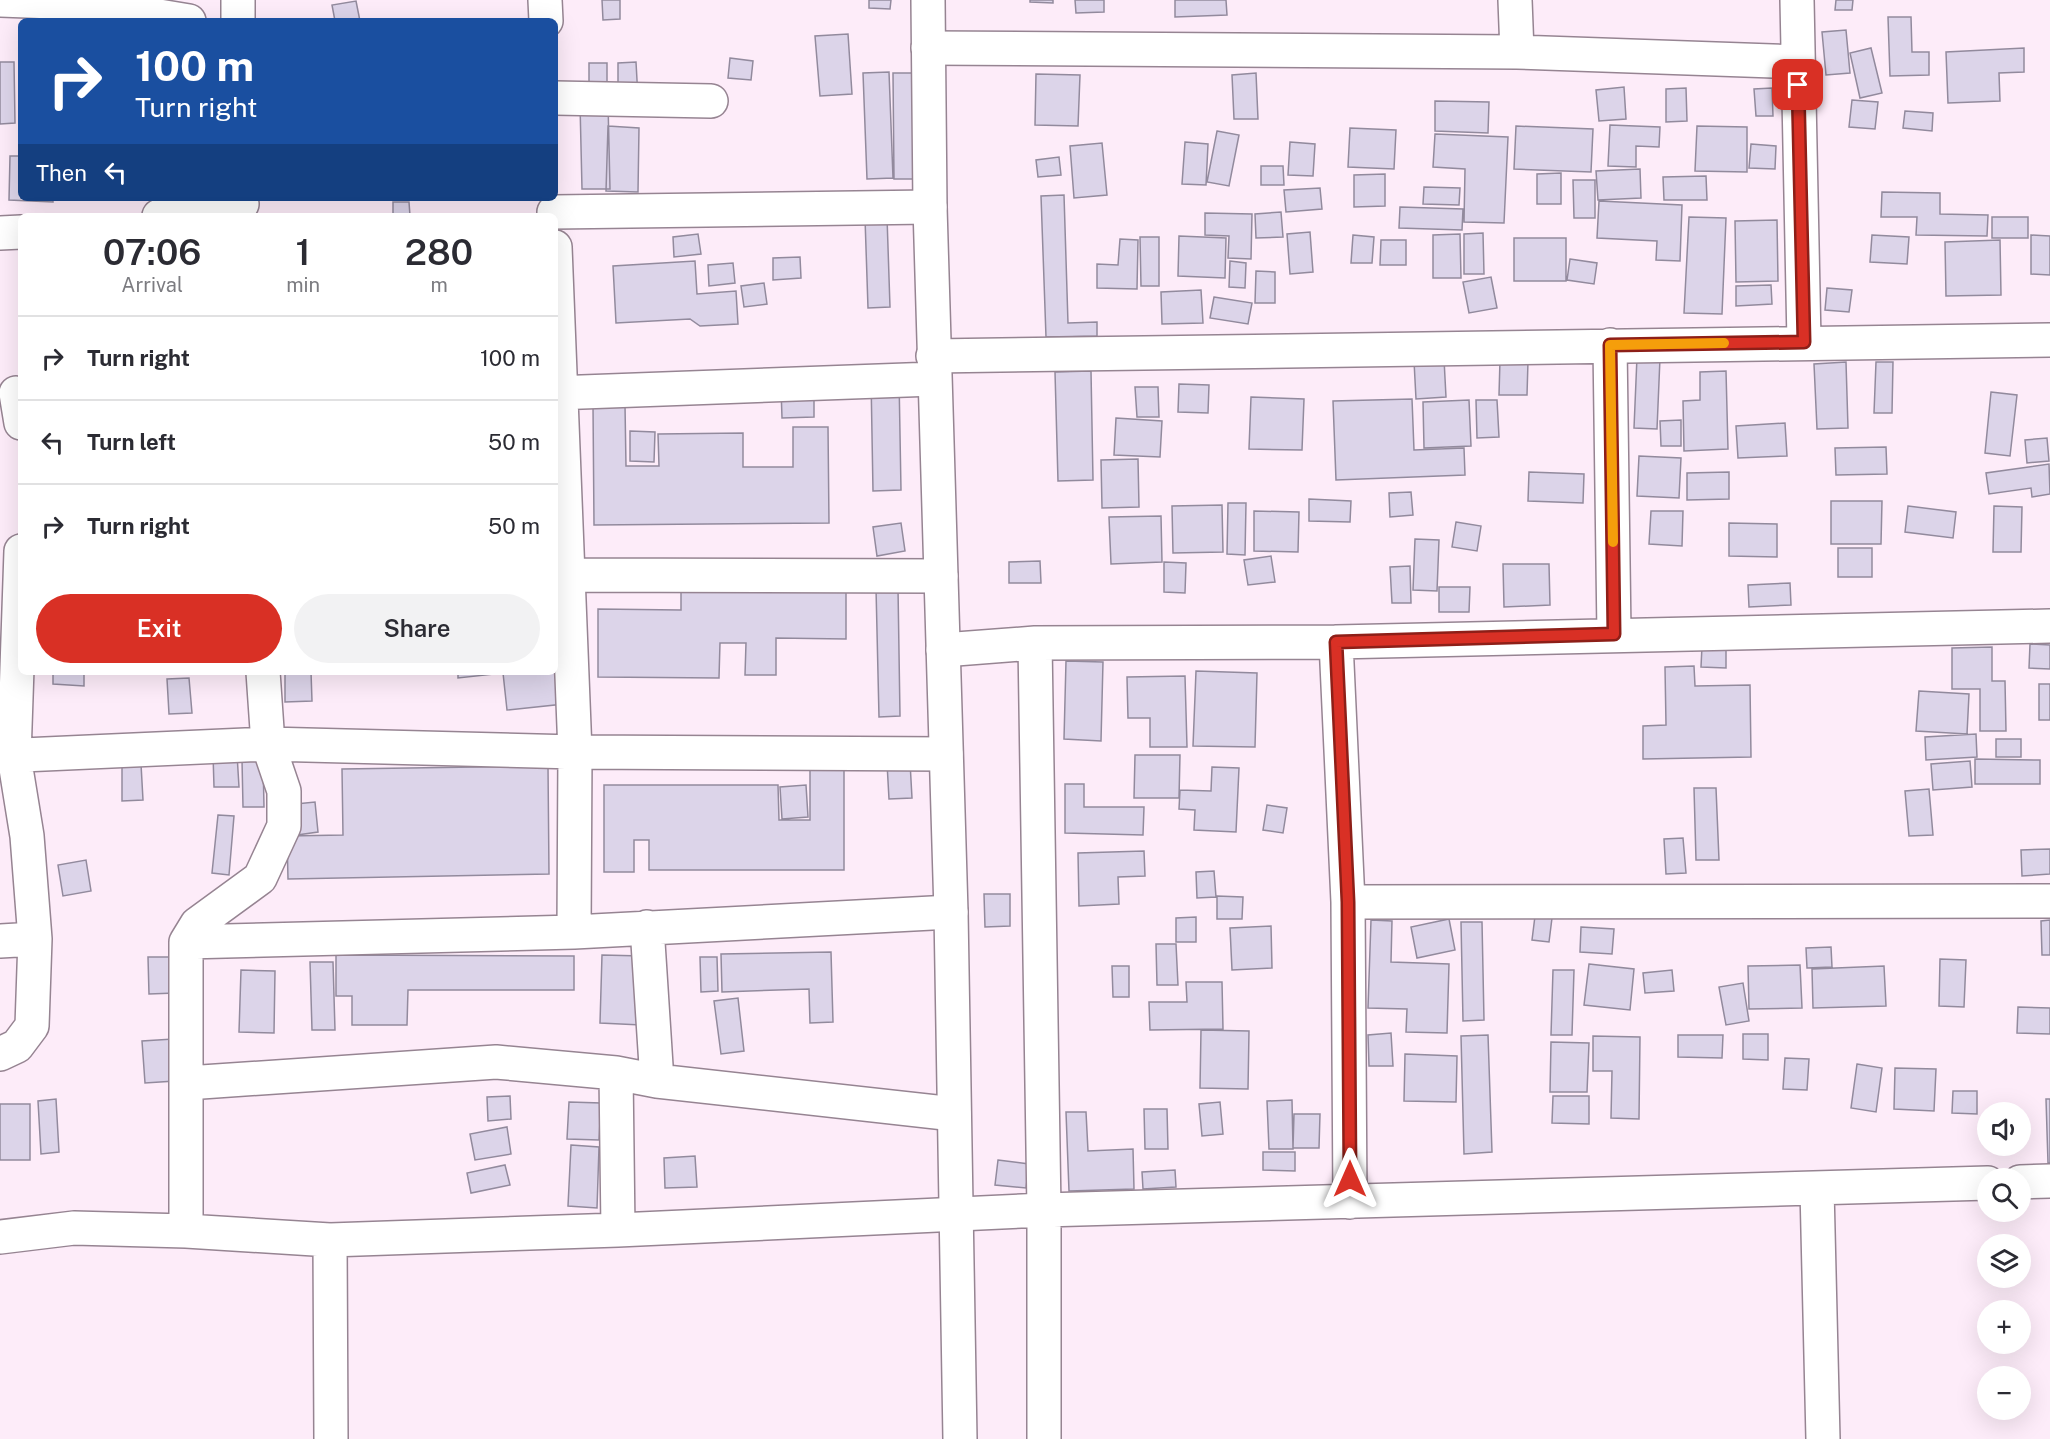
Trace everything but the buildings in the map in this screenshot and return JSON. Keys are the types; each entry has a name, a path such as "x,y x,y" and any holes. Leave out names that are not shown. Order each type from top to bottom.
{"street":[{"path":"0,0 80,3 171,18"},
{"path":"238,0 238,18"},
{"path":"545,0 546,18"},
{"path":"928,0 933,367 951,912 960,1439"},
{"path":"1515,0 1517,52"},
{"path":"1797,0 1804,342"},
{"path":"928,48 1517,52 1798,62"},
{"path":"558,98 711,101"},
{"path":"184,213 242,206"},
{"path":"554,209 930,207"},
{"path":"0,233 18,232"},
{"path":"574,932 575,752 562,575 558,393 933,367 1610,345 2050,340"},
{"path":"1610,345 1614,634"},
{"path":"0,1054 17,1046 32,1026 35,939 27,836 7,756 14,557"},
{"path":"562,575 941,576"},
{"path":"944,650 1035,643 1336,642 2050,626"},
{"path":"1336,642 1348,902 1350,1202"},
{"path":"1035,643 1044,1210 1044,1439"},
{"path":"186,1231 186,942 197,924 260,878 284,826 284,791 268,744 263,675"},
{"path":"7,756 268,744 575,752 946,754"},
{"path":"1348,902 2050,901"},
{"path":"186,942 574,932 951,912"},
{"path":"647,927 657,1081"},
{"path":"0,941 35,939"},
{"path":"187,1083 496,1062 616,1072 657,1081 954,1114"},
{"path":"616,1072 618,1230"},
{"path":"2031,1182 2050,1181"},
{"path":"0,1237 74,1228 186,1231 330,1240 618,1230 956,1213 1977,1183"},
{"path":"1817,1189 1823,1439"},
{"path":"330,1240 332,1439"}],"slow traffic":[{"path":"1613,542 1610,345 1724,343"}],"route":[{"path":"1350,1179 1348,902 1336,642 1614,634 1610,345 1804,342 1798,85"}]}
